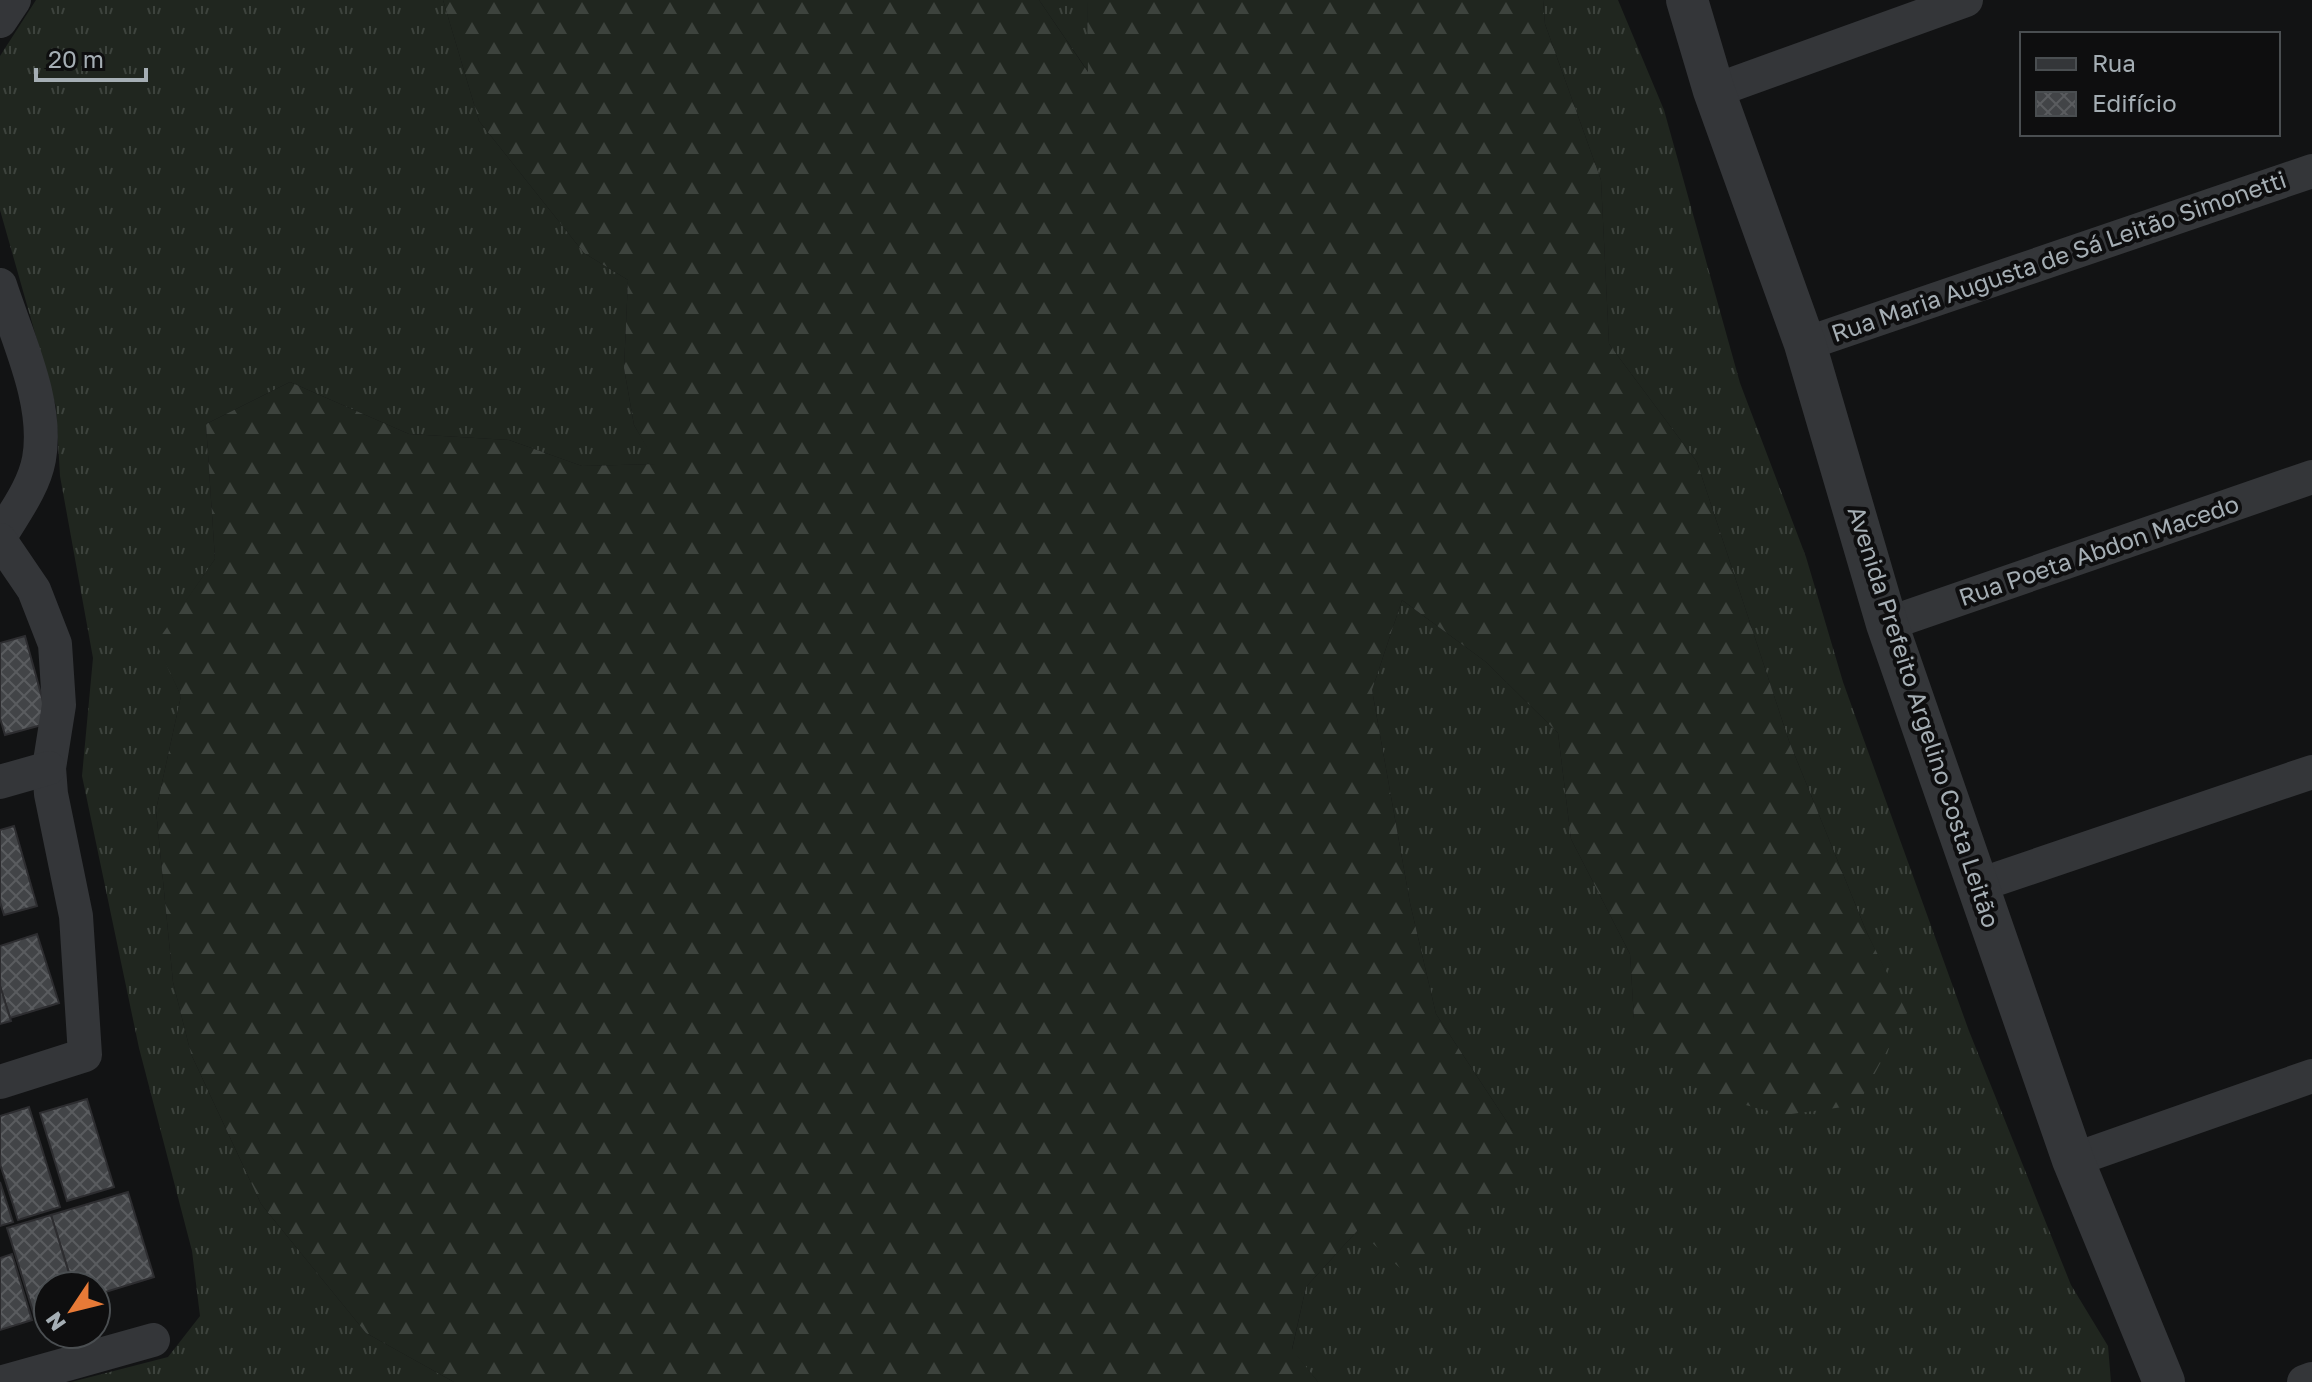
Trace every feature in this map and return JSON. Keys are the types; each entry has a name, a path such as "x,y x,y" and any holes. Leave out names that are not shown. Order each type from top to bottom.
{"street":[{"path":"0,21 14,0"},
{"name":"Avenida Prefeito Argelino Costa Leitão","path":"1687,0 1714,91 1805,344 1887,624 2073,1160 2164,1382"},
{"path":"1714,91 1966,0"},
{"name":"Rua Maria Augusta de Sá Leitão Simonetti","path":"1805,344 2312,171"},
{"path":"0,285 37,402 41,438 39,461 29,489 0,538 34,590 55,644 59,705 56,742 49,768 76,916 85,1055 0,1082"},
{"name":"Rua Poeta Abdon Macedo","path":"1887,624 2312,477"},
{"path":"0,782 49,768"},
{"path":"1979,885 2312,772"},
{"path":"2073,1160 2312,1076"},
{"path":"3,1382 153,1340"},
{"path":"2304,1382 2312,1379"}],"green space":[{"path":"36,0 443,0 479,121 584,253 628,280 624,368 634,425 657,464 582,466 509,440 409,434 290,382 206,424 215,559 157,643 181,696 156,810 173,982 191,1054 261,1204 366,1333 454,1382 71,1382 168,1357 200,1316 192,1251 139,1048 82,776 93,658 60,476 56,407 0,210 0,56"},
{"path":"443,0 1039,0 1088,72 1087,0 1543,0 1545,24 1601,180 1609,344 1697,462 1789,741 1867,933 1907,1013 1858,1105 1784,1115 1704,1094 1634,1019 1630,954 1571,839 1558,733 1486,662 1402,600 1372,690 1410,903 1436,1014 1513,1131 1519,1176 1470,1228 1400,1268 1358,1230 1306,1287 1292,1349 1318,1382 454,1382 366,1333 261,1204 191,1054 173,982 156,810 181,696 156,643 215,559 206,424 290,382 409,434 509,440 582,466 656,464 634,425 624,368 628,280 584,253 479,121"},
{"path":"1039,0 1087,0 1089,73"},
{"path":"1543,0 1618,0 1664,110 1740,383 1806,557 1843,682 1969,1031 2071,1285 2108,1346 2111,1382 1318,1382 1292,1350 1306,1287 1358,1230 1513,1131 1436,1014 1410,903 1372,690 1402,600 1486,662 1558,733 1571,839 1630,954 1634,1019 1906,1013 1867,933 1789,741 1697,462 1609,344 1601,180 1545,24"}],"building":[{"path":"25,636 49,723 5,735 0,718 0,643"},
{"path":"14,826 37,906 4,915 0,902 0,830"},
{"path":"37,934 59,1003 10,1018 0,986 0,946"},
{"path":"0,986 11,1021 0,1024"},
{"path":"87,1099 114,1187 67,1201 40,1113"},
{"path":"29,1107 60,1207 18,1220 0,1164 0,1116"},
{"path":"0,1182 13,1222 0,1226"},
{"path":"128,1192 154,1277 112,1290 112,1270 68,1270 51,1215"},
{"path":"51,1215 68,1270 32,1270 32,1308 7,1228"},
{"path":"12,1254 32,1320 0,1330 0,1258"}]}
